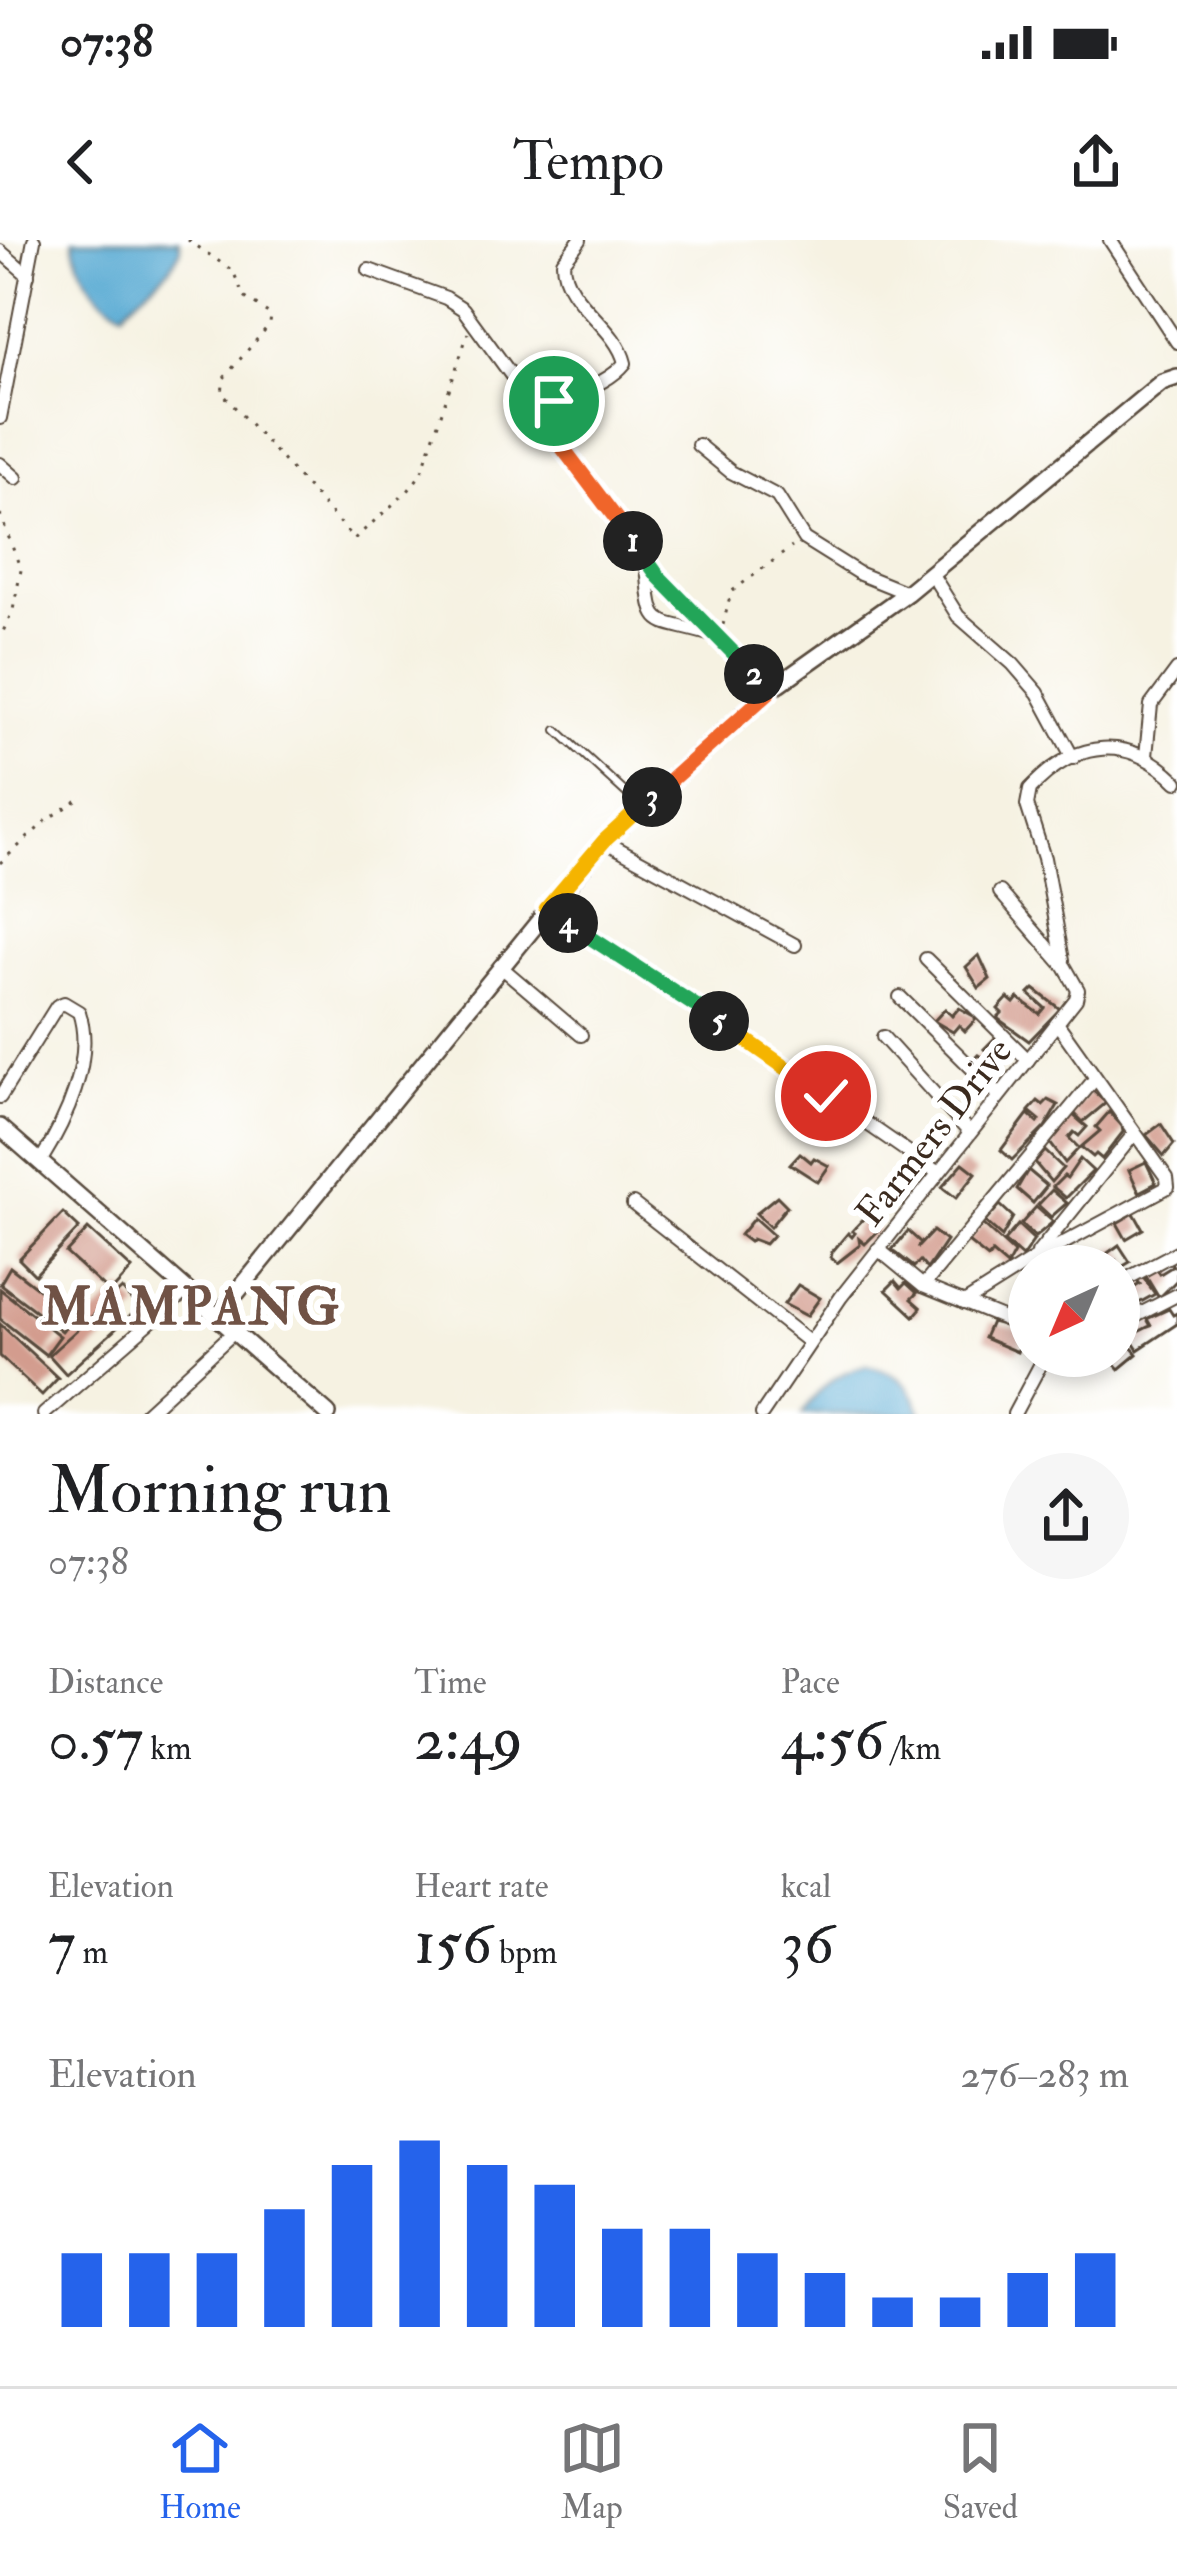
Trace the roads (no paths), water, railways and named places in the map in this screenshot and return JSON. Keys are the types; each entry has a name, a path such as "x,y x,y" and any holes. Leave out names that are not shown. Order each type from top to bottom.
{"street":[{"path":"0,418 34,240"},
{"path":"537,414 566,394 605,381 625,363 617,345 566,281 566,256 580,240"},
{"path":"1110,240 1177,341"},
{"path":"0,251 28,275"},
{"path":"369,270 446,298 472,320 646,560 769,692"},
{"path":"218,1317 604,841 769,692 907,593 1162,382 1177,377"},
{"path":"698,445 731,472 777,496 804,539 860,574 907,593"},
{"path":"0,464 16,478"},
{"path":"646,560 654,616 722,638"},
{"path":"931,573 958,616 1038,693 1072,758"},
{"path":"1146,756 1150,705 1177,670"},
{"path":"1064,967 1044,858 1027,805 1030,789 1072,758 1109,746 1146,756 1177,782"},
{"path":"604,841 795,945"},
{"path":"1000,892 1064,967"},
{"path":"546,909 716,1019 937,1172"},
{"path":"926,959 1028,1060"},
{"path":"500,966 581,1035"},
{"name":"Farmers Drive","path":"762,1414 878,1249 1078,994 1064,967"},
{"path":"901,997 999,1095"},
{"path":"0,1097 57,1006 64,1003 79,1012 82,1025 74,1096 40,1162"},
{"path":"1057,1024 1167,1178 1168,1187 1060,1245"},
{"path":"883,1037 969,1132"},
{"path":"923,1286 1094,1080"},
{"path":"0,1127 328,1414"},
{"path":"1045,1245 1134,1134"},
{"path":"633,1204 809,1342"},
{"path":"878,1249 923,1286 1008,1321"},
{"path":"1140,1272 1177,1252"},
{"path":"964,1303 1008,1275"},
{"path":"44,1414 186,1291"},
{"path":"1140,1314 1177,1295"},
{"path":"145,1414 234,1332"},
{"path":"1014,1414 1034,1377"}],"lane":[{"path":"557,730 641,807"}],"water":[{"path":"73,240 179,240 181,249 170,268 123,311 104,300 89,282"},
{"path":"867,1365 902,1381 922,1414 802,1414 829,1382"}],"district":[{"name":"MAMPANG","path":"192,1306"}]}
